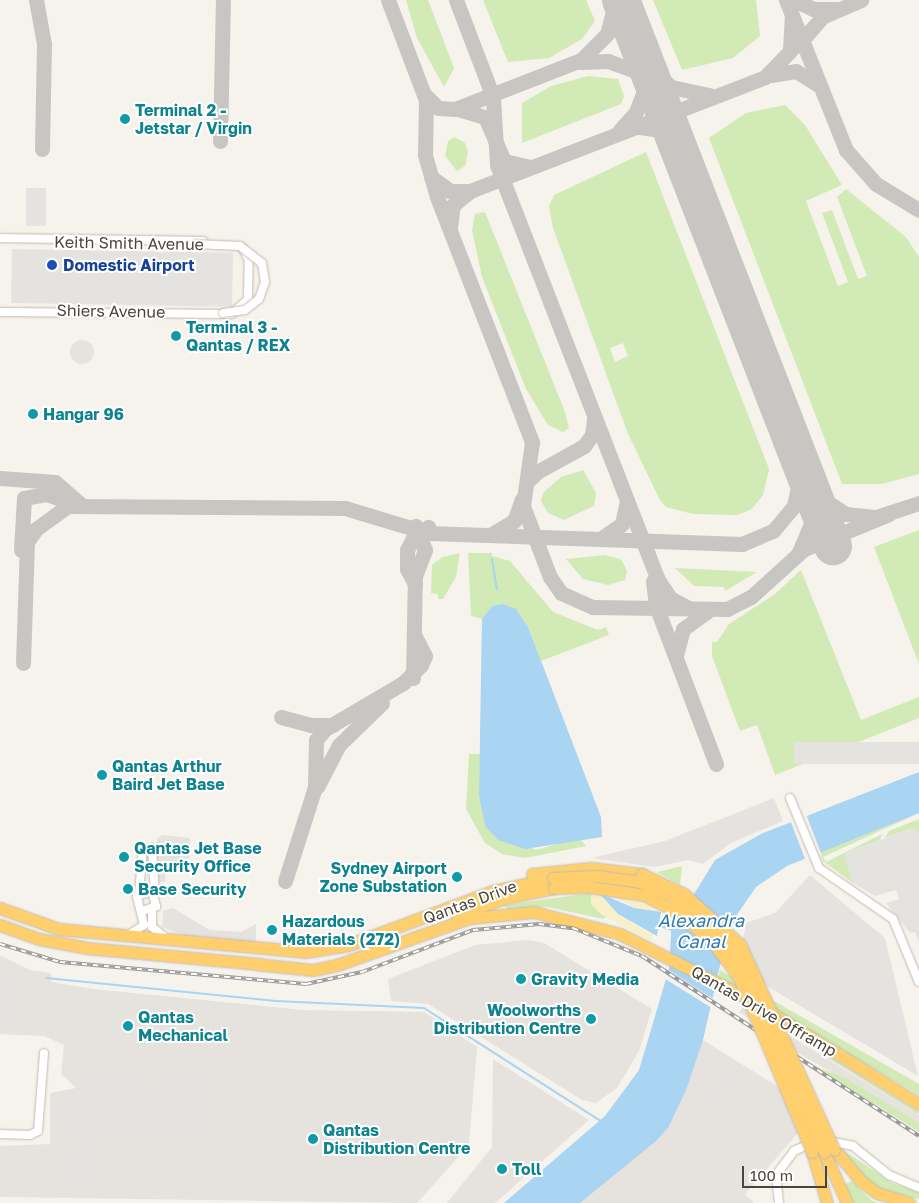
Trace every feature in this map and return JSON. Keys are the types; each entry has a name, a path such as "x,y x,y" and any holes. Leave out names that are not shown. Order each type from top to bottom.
{"highway":[{"path":"553,879 606,868 655,878 684,894 732,935 759,979 829,1150 847,1203"},
{"name":"Qantas Drive","path":"0,925 39,939 94,949 256,964 299,965 345,957 553,879"},
{"name":"Qantas Drive","path":"0,908 35,924 182,942 305,952 348,945 493,891 553,879 644,896 674,910 711,940 738,976 812,1152"},
{"name":"Qantas Drive Offramp","path":"256,964 313,970 337,966 448,925 506,912 534,912 588,923 658,951 719,985 919,1104"},
{"path":"829,1150 838,1203"},
{"path":"829,1150 866,1185 909,1203"},
{"path":"812,1152 822,1203"},
{"path":"812,1152 827,1203"}],"street":[{"name":"Keith Smith Avenue","path":"0,239 228,242 247,256 248,299 238,311 219,316"},
{"name":"Keith Smith Avenue","path":"0,239 224,244 255,255"},
{"name":"Shiers Avenue","path":"0,311 240,312 256,302 265,286 265,270 255,255"},
{"name":"Shiers Avenue","path":"0,311 219,316"},
{"path":"790,798 813,858 826,876 892,919 919,982"},
{"path":"117,935 142,928 143,911 136,904 139,893 143,850 152,851 157,904 152,910 143,911"},
{"path":"139,893 155,894"},
{"path":"152,910 155,931 182,942"},
{"path":"0,1134 30,1135 38,1131 44,1053"},
{"path":"779,1203 776,1175 794,1151 816,1142 853,1146 889,1175 919,1188"}],"shaded area":[{"path":"26,188 46,188 46,226 26,226"},
{"path":"12,249 233,253 232,307 11,303"},
{"path":"82,340 90,344 94,352 90,360 82,364 74,360 70,352 74,344"},
{"path":"794,742 919,742 919,764 794,764"},
{"path":"774,798 783,821 731,843 703,864 688,860 654,867 591,858 665,841"},
{"path":"913,828 919,833 919,943 915,932 910,933 886,903 899,899 896,890 875,896 853,883 845,859 845,853"},
{"path":"162,835 190,838 190,858 166,864 165,882 157,882 157,839"},
{"path":"810,875 885,938 918,1076 738,969 746,923 775,913"},
{"path":"173,908 210,930 241,932 256,924 256,944 182,935 162,927 163,911"},
{"path":"527,940 544,943 652,1009 639,1051 617,1088 596,1103 582,1100 428,1004 391,1001 388,979 475,945"},
{"path":"0,955 30,970 51,973 51,982 93,989 303,1010 424,1012 477,1047 469,1145 417,1203 0,1197 0,1146 50,1144 50,1093 76,1088 61,1074 64,1045 44,1036 0,1034"},
{"path":"0,976 19,990 15,1023 0,1023"},
{"path":"743,1007 919,1115 919,1123 800,1054 739,1012"},
{"path":"703,1040 817,1111 745,1194 754,1203 580,1203 668,1128"},
{"path":"493,1059 589,1120 495,1203 447,1203 492,1147"},
{"path":"142,1065 148,1071 148,1089 159,1089 160,1073 208,1077 208,1138 97,1133 97,1138 102,1138 100,1195 70,1195 72,1139 77,1133 52,1132 52,1094 78,1090 77,1070 82,1067"},
{"path":"724,1071 740,1077 701,1109 691,1107 697,1094"}],"green space":[{"path":"406,0 428,0 454,68 444,87 417,38"},
{"path":"483,0 586,0 595,21 582,39 549,58 508,62"},
{"path":"653,0 756,0 760,36 733,58 682,70"},
{"path":"588,76 618,79 624,96 621,104 522,143 522,103 551,86"},
{"path":"785,105 805,125 842,185 806,201 838,286 848,282 822,213 832,210 858,279 867,276 837,197 846,189 906,237 919,257 919,474 882,484 842,484 709,138 746,113"},
{"path":"454,137 465,143 468,152 465,166 457,171 445,156 448,141"},
{"path":"646,152 769,469 763,495 752,509 737,515 693,514 666,507 660,500 628,434 553,228 549,206 554,195","holes":["623,343 628,356 615,362 610,348"]},
{"path":"485,212 565,412 569,428 563,432 548,425 526,389 482,277 472,230 475,214"},
{"path":"583,470 596,493 594,506 564,520 548,513 541,501 543,493 561,477"},
{"path":"919,530 919,664 874,547"},
{"path":"460,553 456,577 443,599 438,599 438,594 431,593 432,565 442,557"},
{"path":"468,553 492,553 492,556 510,561 553,612 598,630 606,627 609,635 541,661 528,627 492,606 482,619 471,616"},
{"path":"604,555 621,559 627,571 625,580 608,585 583,579 566,559"},
{"path":"675,568 757,572 725,591 724,587 694,586"},
{"path":"801,570 861,720 919,697 919,718 775,775 757,725 740,731 712,656 712,642 717,642 729,624 775,594"},
{"path":"469,754 480,754 479,796 485,826 536,850 579,838 586,846 525,858 502,854 485,843 466,809"},
{"path":"919,813 823,857 826,862 882,834 880,840 845,853 853,883 823,861 820,851"},
{"path":"919,819 919,833 913,828 885,838 889,831"},
{"path":"682,866 680,885 657,872"},
{"path":"591,893 591,904 606,917 603,919 548,907 507,909 504,905"},
{"path":"720,970 919,1084 919,1095 718,978"},
{"path":"824,1053 919,1112 918,1114 823,1055"},
{"path":"814,1066 844,1077 919,1123 919,1132"},
{"path":"840,1148 892,1183 919,1192 919,1199 880,1189 865,1179"},
{"path":"852,1181 871,1200 877,1203 848,1203 841,1186"}],"sand":[{"path":"591,893 599,893 618,915 653,935 651,941 601,914 591,904"},
{"path":"612,895 650,906 655,912 634,908"}],"water":[{"path":"502,604 516,609 528,627 601,817 602,837 525,849 498,840 485,826 479,796 482,619 492,606"},
{"name":"Alexandra Canal","path":"919,772 919,813 787,866 756,887 738,913 724,948 703,1040 686,1090 668,1128 656,1141 580,1203 504,1203 605,1116 639,1070 669,969 672,918 691,899 715,860 761,834"},
{"path":"599,893 634,908 661,912 657,936 618,914"}],"pier":[{"path":"806,814 821,854 806,860 790,820"},
{"path":"667,969 715,1000 715,1004 665,973"},
{"path":"665,974 714,1005 712,1008 663,977"}],"waterway":[{"path":"492,559 497,590"},
{"path":"654,922 676,929"},
{"path":"46,978 276,1001 424,1008 601,1121"}],"taxiway":[{"path":"36,0 44,44 42,149"},
{"path":"220,141 223,0"},
{"path":"388,0 426,100 425,155 437,197 532,442 523,506 550,577 561,593 593,607 727,609 751,597 804,549 889,514"},
{"path":"456,0 493,97 497,165 657,578 670,598 689,608"},
{"path":"425,95 438,108 455,109 581,60 607,34 616,0"},
{"path":"786,0 846,150 876,184 919,210"},
{"path":"794,0 813,9 835,9"},
{"path":"797,46 822,17 861,0"},
{"path":"431,177 450,191 470,191 765,77 790,51 792,16"},
{"path":"619,131 636,112 644,91 646,70 638,46"},
{"path":"581,62 608,61 638,72 652,86 667,118"},
{"path":"647,64 671,87 710,95"},
{"path":"771,75 796,71 818,85"},
{"path":"458,109 485,117 504,161 529,167"},
{"path":"640,127 665,131 681,157"},
{"path":"450,228 453,205 470,191"},
{"path":"527,482 537,472 584,446 592,435 594,418"},
{"path":"23,663 27,542 36,529 68,506 345,508 428,533 742,544 773,531 794,506 801,473 793,445"},
{"path":"804,469 818,496 846,514 876,517 919,503"},
{"path":"0,478 55,482 80,504"},
{"path":"799,552 813,519 809,487"},
{"path":"21,550 24,498 46,494 75,504"},
{"path":"492,534 514,521 522,499"},
{"path":"602,538 622,524 627,501"},
{"path":"413,678 415,576 425,550 416,526"},
{"path":"415,584 407,569 407,550 413,538 428,527"},
{"path":"653,581 656,606 716,764"},
{"path":"676,655 683,629 706,612"},
{"path":"285,881 315,787 316,740 325,729 403,683 421,665 425,656 414,634"},
{"path":"317,787 339,745 382,703"},
{"path":"281,717 311,725 333,725"}],"runway":[{"path":"621,0 833,546"}],"railway":[{"path":"0,944 60,962 306,984 362,972 473,930 539,924 573,928 642,956 919,1136"}],"place":[{"name":"Terminal 2 - Jetstar / Virgin","path":"125,119"},
{"name":"Domestic Airport","path":"52,265"},
{"name":"Terminal 3 - Qantas / REX","path":"176,336"},
{"name":"Hangar 96","path":"33,414"},
{"name":"Qantas Arthur Baird Jet Base","path":"102,775"},
{"name":"Qantas Jet Base Security Office","path":"124,857"},
{"name":"Sydney Airport Zone Substation","path":"457,877"},
{"name":"Base Security","path":"128,889"},
{"name":"Hazardous Materials (272)","path":"272,930"},
{"name":"Gravity Media","path":"521,979"},
{"name":"Woolworths Distribution Centre","path":"591,1019"},
{"name":"Qantas Mechanical","path":"128,1026"},
{"name":"Qantas Distribution Centre","path":"313,1139"},
{"name":"Toll","path":"502,1169"}]}
